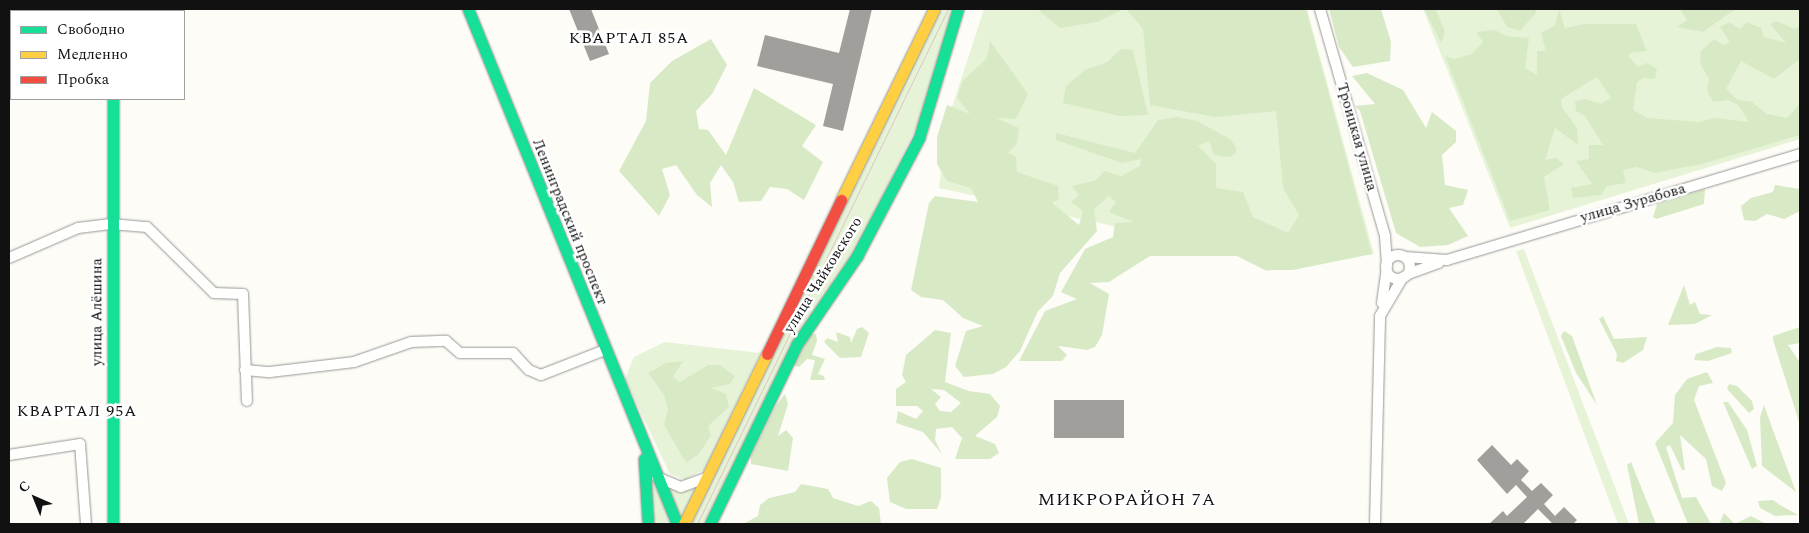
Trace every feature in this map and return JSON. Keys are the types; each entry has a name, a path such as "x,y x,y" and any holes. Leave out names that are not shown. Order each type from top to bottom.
{"main road":[{"name":"Ленинградский проспект","path":"468,9 643,447 677,524"},
{"path":"684,524 934,9"},
{"name":"улица Чайковского","path":"710,524 797,344 857,256 919,138 958,9"},
{"name":"улица Алёшина","path":"113,100 111,224 113,524"},
{"name":"Ленинградский проспект","path":"643,447 648,524"}],"street":[{"name":"Троицкая улица","path":"1320,9 1385,236 1387,267 1380,316"},
{"name":"улица Зурабова","path":"1447,260 1800,154"},
{"path":"9,258 78,228 111,224 147,227 214,294 243,294 247,401"},
{"path":"1375,524 1380,316 1405,276 1410,264 1385,236"},
{"path":"1403,256 1447,260 1405,276 1393,277 1387,267 1391,258 1403,256"},
{"path":"246,370 270,372 354,362 411,342 446,342 460,353 514,353 529,370 541,374 605,350"},
{"path":"9,455 80,444 86,524"},
{"path":"656,477 681,487 707,478"}],"green space":[{"path":"940,9 954,9 918,124 864,233 703,524 689,524"},
{"path":"984,9 1307,9 1374,254 1267,271 1241,254 939,188 946,126"},
{"path":"1037,9 1124,9 1097,22 1060,28"},
{"path":"1126,9 1306,9 1372,254 1293,270 1265,270 1237,256 1150,256 1109,282 1090,283 1109,294 1102,335 1095,347 1087,350 1058,346 1067,355 1062,361 1019,361 1045,311 1077,299 1061,292 1085,249 1113,237 1115,223 1134,222 1109,212 1116,202 1109,196 1094,209 1097,231 1060,273 1053,296 1038,311 1020,351 1006,367 993,374 964,377 955,366 966,331 983,326 963,318 943,300 921,297 911,290 929,203 935,196 978,202 971,188 947,181 937,164 937,137 947,105 970,114 957,98 962,82 987,58 990,41 1028,94 1016,119 996,118 1019,128 1017,143 1008,153 1016,157 1017,172 1058,186 1059,199 1052,203 1079,225 1083,211 1071,202 1079,195 1072,186 1096,180 1104,171 1121,176 1140,166 1141,159 1122,163 1056,140 1056,133 1135,153 1158,120 1177,117 1197,121 1230,139 1236,147 1236,153 1230,157 1214,155 1209,141 1198,146 1216,164 1216,188 1243,192 1253,217 1288,233 1299,215 1283,188 1276,111 1215,117 1150,105 1143,29"},
{"path":"1329,9 1381,9 1391,42 1390,61 1353,67 1339,47"},
{"path":"1423,9 1800,9 1800,139 1510,228"},
{"path":"1424,9 1435,9 1438,14 1445,32 1441,43"},
{"path":"1497,9 1535,9 1536,13 1520,31 1507,27"},
{"path":"1559,9 1565,28 1584,24 1636,24 1647,51 1629,53 1629,57 1638,67 1647,63 1657,69 1655,79 1643,78 1637,82 1633,110 1647,118 1699,122 1715,118 1749,122 1738,105 1728,100 1713,102 1707,91 1709,78 1700,64 1701,51 1714,39 1723,45 1730,42 1720,27 1729,22 1740,29 1747,22 1761,28 1764,37 1786,43 1770,24 1776,21 1795,29 1800,26 1800,59 1774,79 1741,61 1726,89 1738,100 1752,102 1767,114 1787,118 1800,103 1800,135 1702,164 1654,173 1637,167 1623,170 1626,183 1607,186 1601,195 1573,198 1571,188 1592,184 1576,161 1589,159 1589,145 1603,145 1585,116 1576,111 1575,101 1586,99 1601,104 1611,98 1597,77 1561,99 1562,107 1577,128 1578,145 1555,128 1545,160 1556,158 1564,164 1544,177 1550,210 1510,221 1445,56 1454,59 1472,54 1483,42 1476,32 1495,30 1506,36 1529,38 1525,68 1537,75 1537,51 1546,51 1541,33 1555,25"},
{"path":"1680,9 1734,10 1703,32 1677,27 1687,20"},
{"path":"711,39 727,65 712,94 696,111 699,129 708,130 726,155 754,88 816,125 802,146 823,162 804,200 787,189 770,187 761,201 739,202 733,182 721,165 710,183 712,207 697,195 676,165 662,169 670,195 659,216 619,171 646,121 650,83 672,61"},
{"path":"1121,49 1133,50 1148,115 1120,116 1063,103 1066,86 1085,70 1107,62"},
{"path":"1367,73 1403,90 1426,128 1432,112 1456,131 1456,142 1442,155 1445,185 1468,190 1463,205 1449,208 1468,236 1448,245 1420,247 1396,233 1360,111 1355,106 1375,104 1352,76"},
{"path":"1775,185 1800,189 1800,211 1784,219 1767,214 1755,221 1744,220 1741,206 1751,198 1773,192"},
{"path":"1705,189 1704,204 1656,219 1653,217 1657,204"},
{"path":"1524,249 1629,524 1618,524 1516,251"},
{"path":"1684,285 1690,305 1695,302 1700,314 1712,315 1695,324 1668,325"},
{"path":"1603,316 1614,339 1647,337 1643,350 1623,363 1616,361 1617,354 1599,319"},
{"path":"862,327 869,333 861,357 840,358 824,342 827,338 838,342 836,332 850,337 851,343 857,329"},
{"path":"1800,327 1800,343 1788,345 1799,361 1800,425 1773,336"},
{"path":"935,330 951,333 945,382 969,391 990,394 1000,406 997,417 975,436 995,444 999,453 990,459 955,459 962,438 952,427 936,429 935,440 942,454 923,432 896,423 898,411 916,419 923,411 917,406 896,406 896,389 906,382 902,375 906,355","holes":["931,389 944,390 961,403 951,412 940,411 935,404 941,397"]},
{"path":"1564,331 1572,336 1597,405 1576,373 1561,336"},
{"path":"811,334 816,334 817,341 812,355 825,359 818,374 824,376 825,380 810,380 815,360 807,359 799,367 793,365"},
{"path":"665,342 760,353 705,469 685,480 670,474 625,379 634,357"},
{"path":"1717,347 1731,348 1732,353 1708,361 1694,360 1696,354"},
{"path":"683,361 673,377 680,382 708,365 720,365 735,376 730,384 711,388 726,394 729,407 708,426 711,435 699,454 686,463 664,425 668,409 664,395 648,373 666,363"},
{"path":"1707,372 1713,383 1699,386 1694,400 1726,483 1722,491 1712,486 1706,459 1680,435 1685,470 1682,470 1670,445 1666,447 1682,498 1696,497 1711,524 1688,524 1655,443 1673,423 1675,395 1687,379"},
{"path":"1729,384 1737,386 1752,401 1754,409 1749,413 1727,389"},
{"path":"785,394 788,404 778,436 786,430 793,438 788,471 751,464 751,456 775,407"},
{"path":"1723,402 1728,402 1747,430 1757,466 1752,469"},
{"path":"1764,405 1796,492 1762,466 1760,417"},
{"path":"912,459 941,468 941,498 937,509 906,509 890,502 887,478 900,462"},
{"path":"1631,462 1656,524 1639,524 1627,465"},
{"path":"649,473 671,524 653,524"},
{"path":"801,484 828,489 833,498 858,506 871,501 879,508 881,524 743,524 758,516 760,505 769,498 795,492"},
{"path":"666,488 695,489 681,519"},
{"path":"1773,500 1798,515 1775,516 1760,508 1758,501"},
{"path":"1724,513 1735,524 1719,524"},
{"path":"1751,516 1766,524 1735,524"}],"building":[{"path":"569,9 591,9 609,54 590,61"},
{"path":"850,9 872,9 843,131 823,126 833,84 757,66 765,35 839,53"},
{"path":"1054,400 1124,400 1124,438 1054,438"},
{"path":"1492,445 1511,465 1517,459 1529,471 1521,480 1532,491 1541,483 1553,495 1544,504 1555,516 1564,507 1577,520 1573,524 1553,524 1538,509 1523,524 1489,524 1503,511 1507,516 1527,497 1516,485 1507,494 1477,460"}],"tram line":[{"path":"697,524 948,9"}],"traffic: fast":[{"path":"468,9 677,524"},
{"path":"710,524 797,344 857,256 919,138 958,9"},
{"path":"113,100 113,524"},
{"path":"644,459 648,524"}],"traffic: slow":[{"path":"841,200 934,9"},
{"path":"684,524 767,354"}],"traffic: jam":[{"path":"767,354 841,200"}],"district":[{"name":"КВАРТАЛ 85А","path":"629,38"},
{"name":"КВАРТАЛ 95А","path":"77,411"},
{"name":"МИКРОРАЙОН 7А","path":"1127,500"}]}
